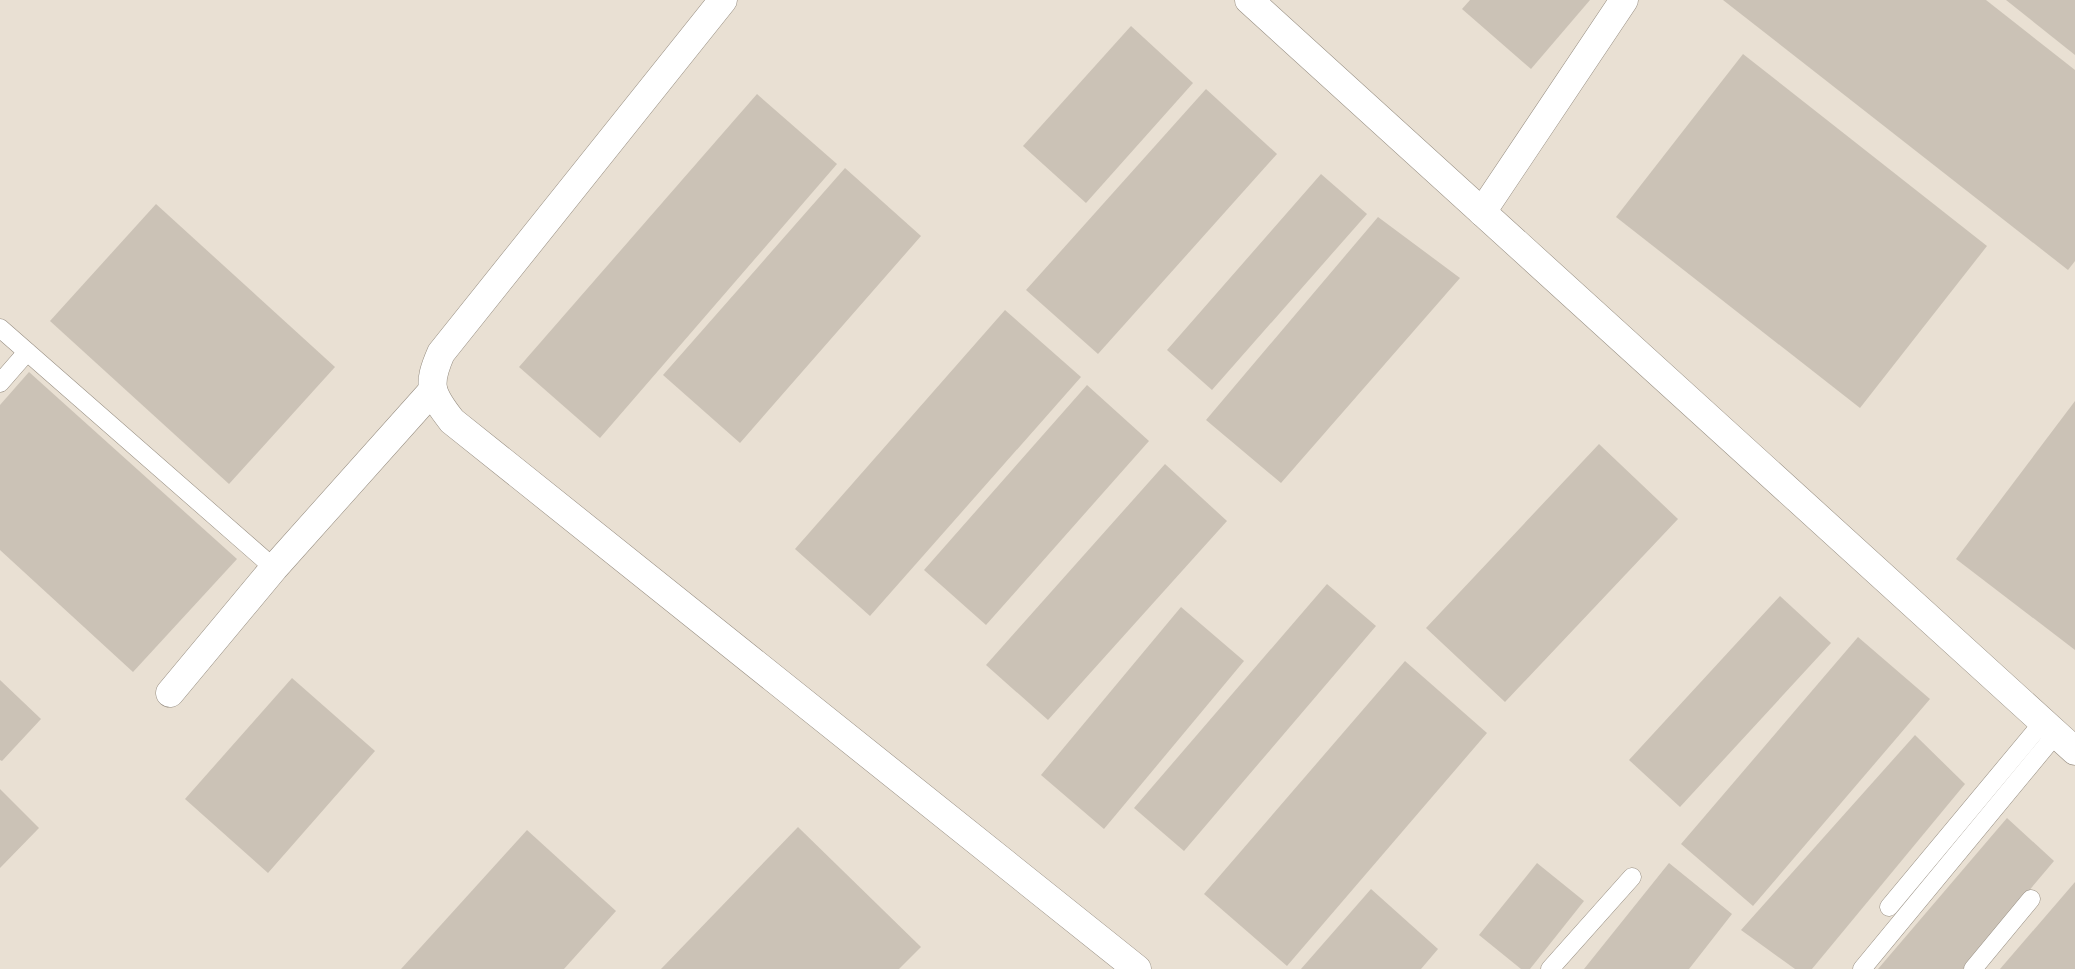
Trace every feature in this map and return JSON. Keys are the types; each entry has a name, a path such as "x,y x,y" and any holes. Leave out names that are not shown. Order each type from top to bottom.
{"street":[{"path":"723,0 441,353 433,372 432,390 452,421 1137,969"},
{"path":"1249,0 2058,736"},
{"path":"1482,212 1624,0"},
{"path":"170,693 274,568 432,390"}],"lane":[{"path":"0,328 274,568"},
{"path":"0,383 27,352"},
{"path":"1890,907 2058,736"},
{"path":"1862,969 2058,736"},
{"path":"1550,969 1632,877"},
{"path":"1973,969 2032,899"}],"building":[{"path":"1470,0 1590,0 1531,69 1462,9"},
{"path":"1723,0 1986,0 2075,70 2075,261 2068,270"},
{"path":"2006,0 2075,0 2075,55"},
{"path":"1131,26 1193,83 1086,203 1023,146"},
{"path":"1743,54 1987,246 1860,408 1616,217"},
{"path":"1206,89 1277,154 1098,354 1026,290"},
{"path":"757,94 837,164 600,438 519,367"},
{"path":"845,168 921,236 740,443 663,375"},
{"path":"1321,174 1367,214 1212,390 1167,350"},
{"path":"156,204 335,367 229,484 50,321"},
{"path":"1378,217 1460,278 1281,483 1206,420"},
{"path":"1005,310 1081,377 870,616 795,549"},
{"path":"29,372 237,559 133,672 0,550 0,405"},
{"path":"1087,385 1149,441 986,625 924,570"},
{"path":"2075,401 2075,650 1956,559"},
{"path":"1599,444 1678,519 1505,702 1426,628"},
{"path":"1165,464 1227,521 1048,720 986,665"},
{"path":"1327,584 1376,626 1184,851 1134,808"},
{"path":"1780,596 1831,643 1680,807 1629,760"},
{"path":"1181,607 1244,661 1104,829 1041,775"},
{"path":"1858,637 1930,699 1753,906 1681,844"},
{"path":"1405,661 1487,733 1287,966 1204,894"},
{"path":"292,678 375,751 268,873 185,799"},
{"path":"0,680 41,719 2,761 0,760"},
{"path":"1915,735 1965,784 1812,969 1795,969 1741,930"},
{"path":"0,789 39,828 0,868"},
{"path":"2007,818 2054,861 1963,969 1878,969"},
{"path":"798,827 921,947 899,969 661,969"},
{"path":"527,830 616,911 564,969 401,969"},
{"path":"1537,863 1584,901 1530,969 1521,969 1479,935"},
{"path":"1669,863 1732,914 1689,969 1584,969"},
{"path":"2075,882 2075,969 2000,969"},
{"path":"1371,889 1438,949 1421,969 1301,969"}]}
